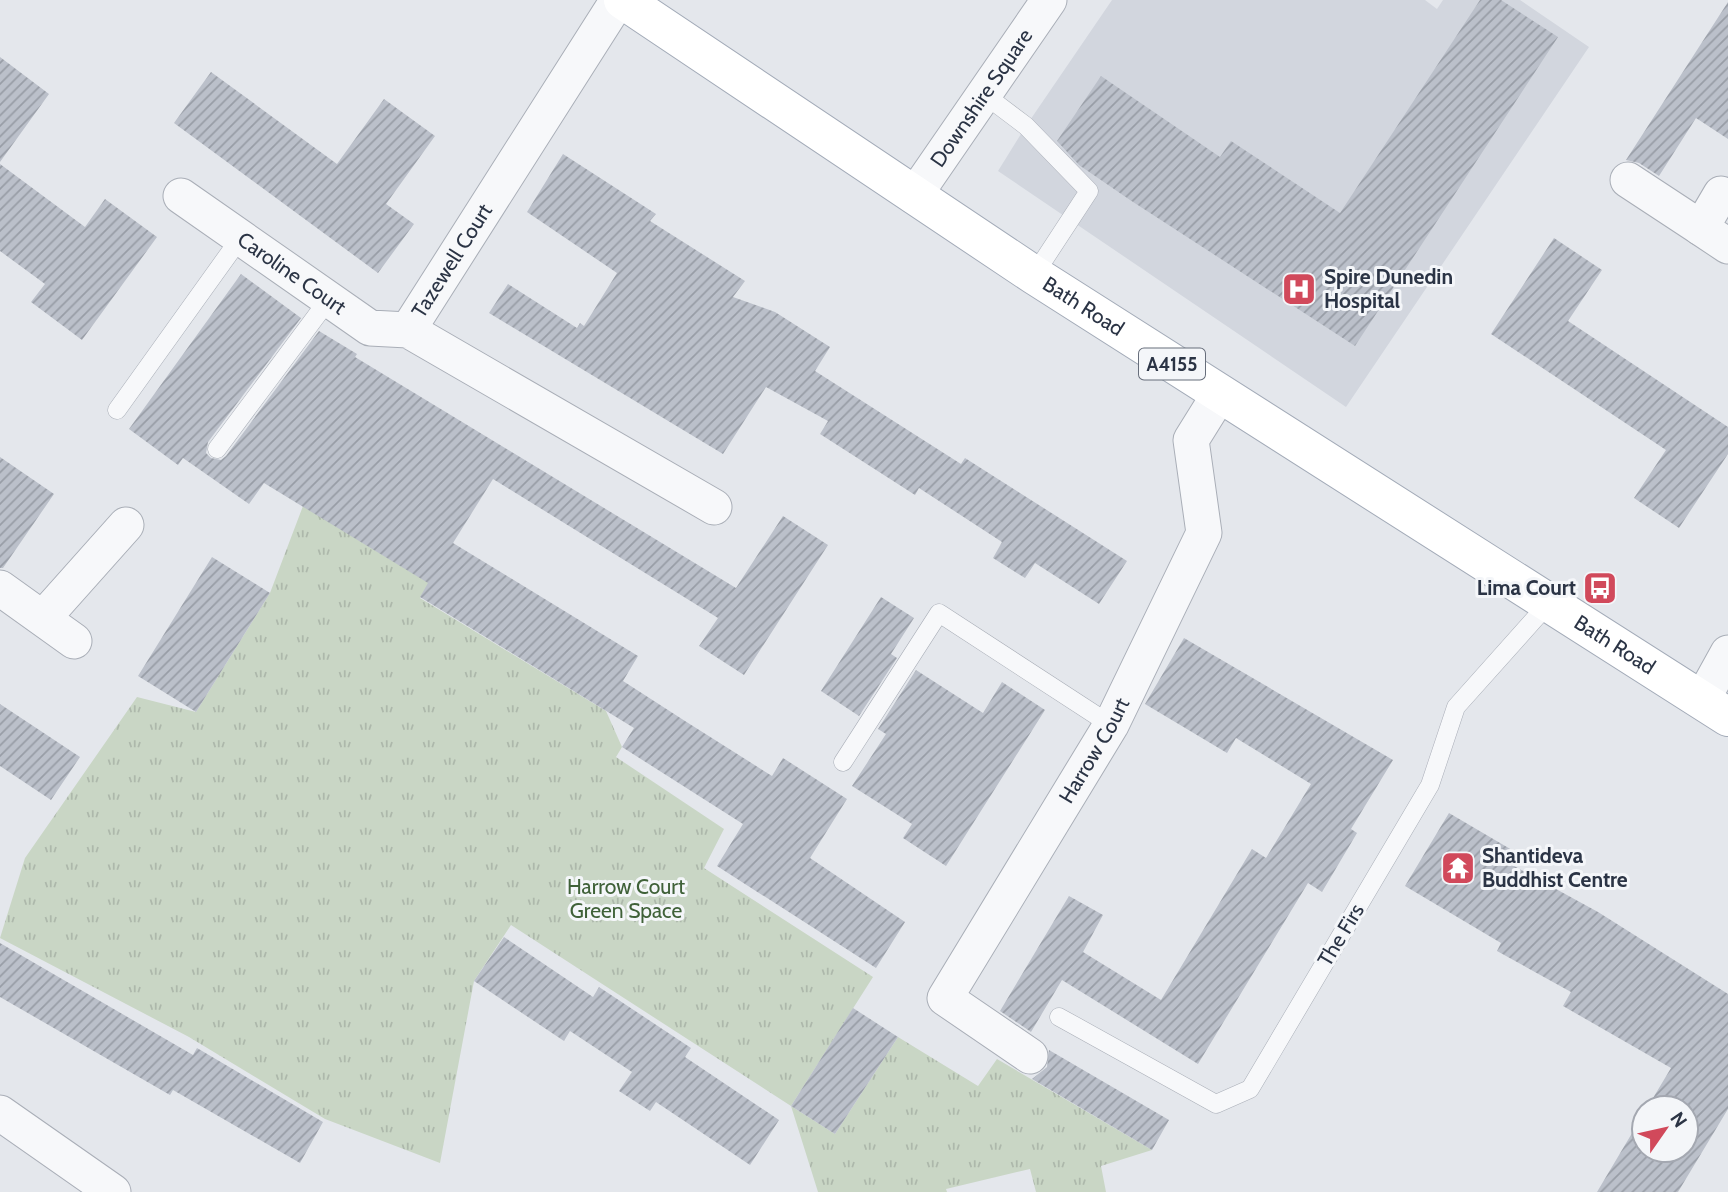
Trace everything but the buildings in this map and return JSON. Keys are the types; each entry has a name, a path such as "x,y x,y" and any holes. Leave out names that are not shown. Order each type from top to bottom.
{"main road":[{"name":"Bath Road","path":"621,0 1219,395 1715,708"}],"street":[{"name":"Tazewell Court","path":"621,0 408,330 715,507"},
{"name":"Downshire Square","path":"914,196 1049,0"},
{"path":"1628,180 1715,237 1721,194"},
{"name":"Caroline Court","path":"181,196 370,328 408,330"},
{"name":"Harrow Court","path":"1030,1056 945,998 1111,725 1204,533 1191,440 1219,395"},
{"path":"44,617 127,525"},
{"path":"0,588 74,641"},
{"path":"1715,708 1728,653"},
{"path":"0,1113 113,1192"}],"lane":[{"path":"985,95 1026,126 1089,191 1034,275"},
{"path":"117,410 241,237"},
{"path":"217,449 329,299"},
{"name":"The Firs","path":"1059,1017 1216,1104 1250,1088 1430,785 1456,707 1548,604"},
{"path":"843,762 939,613 1111,725"}],"shaded area":[{"name":"Spire Dunedin Hospital","path":"1112,0 1425,0 1437,9 1443,0 1520,0 1589,47 1346,407 998,171"}],"green space":[{"name":"Harrow Court Green Space","path":"303,506 429,583 420,598 606,711 622,747 616,757 724,829 704,868 873,977 791,1106 511,925 474,981 440,1163 325,1119 189,1037 0,938 25,858 137,697 196,712 270,593"},
{"path":"898,1037 978,1086 997,1059 1152,1150 1101,1166 1106,1192 1036,1192 1030,1169 946,1189 947,1192 818,1192 791,1106 835,1134"}],"place":[{"name":"Spire Dunedin Hospital","path":"1299,289"},
{"name":"Lima Court","path":"1600,588"},
{"name":"Shantideva Buddhist Centre","path":"1458,868"}]}
